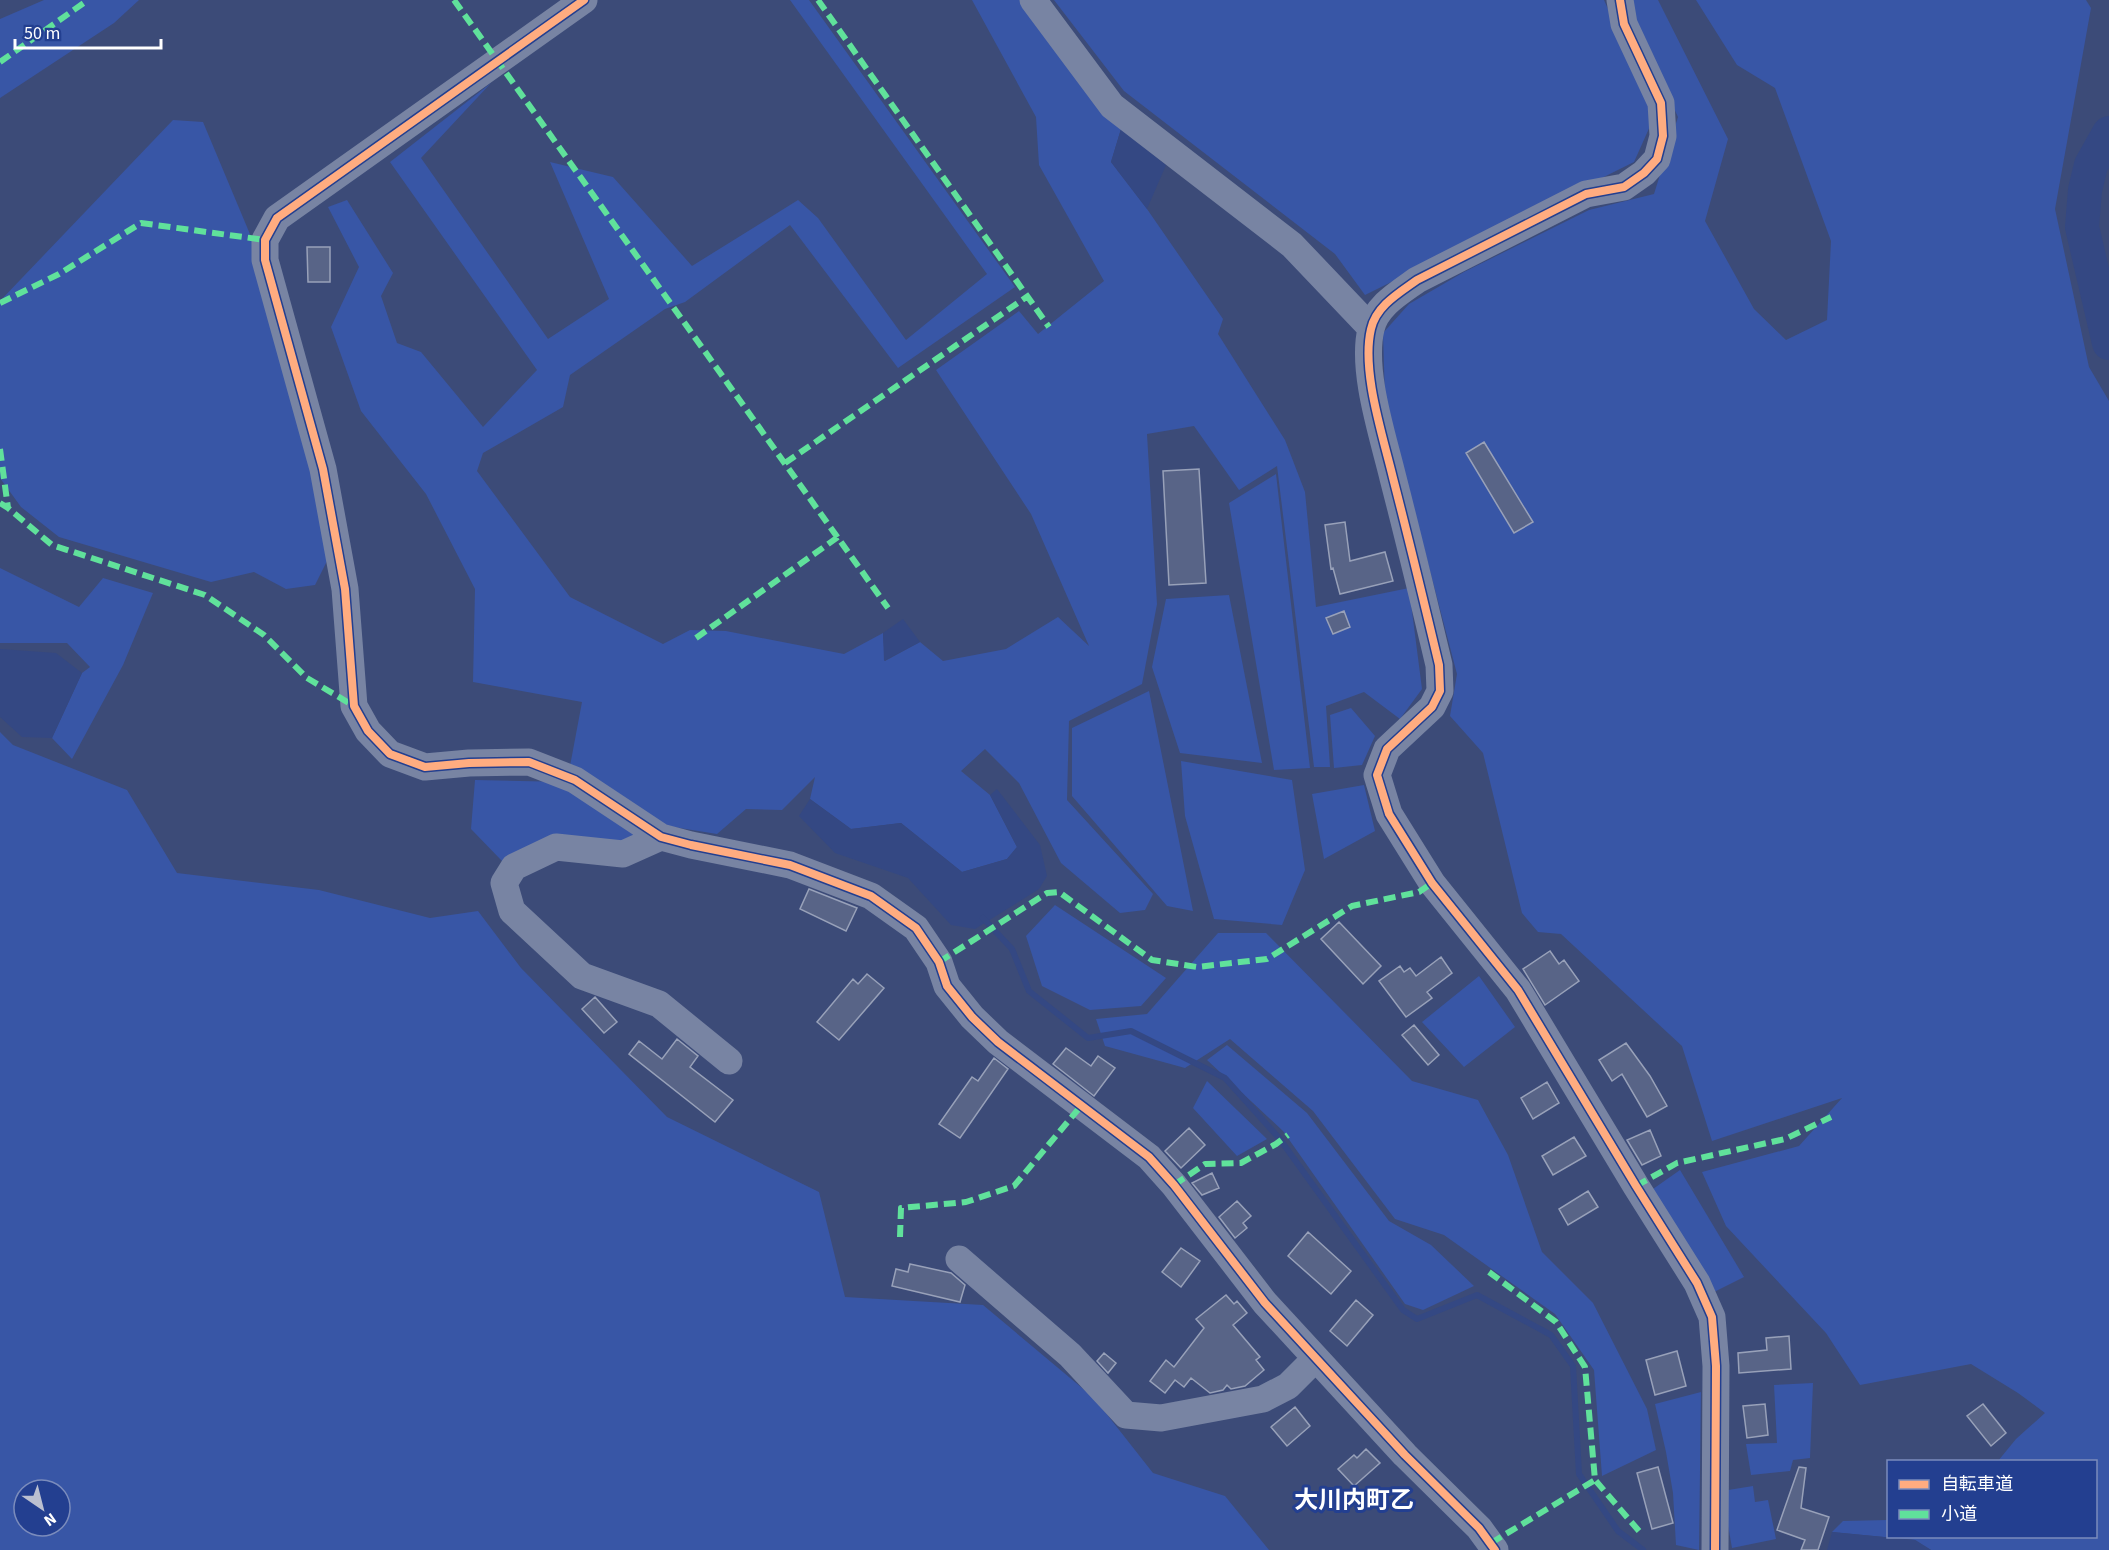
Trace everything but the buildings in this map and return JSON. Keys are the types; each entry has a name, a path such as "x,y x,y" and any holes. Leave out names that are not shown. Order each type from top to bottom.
{"street":[{"path":"584,0 277,218 265,240 265,260 323,470 345,589 354,706 368,731 390,754 425,767 469,763 529,762 575,780 661,837 790,865 871,896 916,928 939,962 947,986 972,1017 998,1042 1149,1157 1174,1185 1265,1303 1405,1455 1479,1528 1495,1550"},
{"path":"1032,0 1112,106 1292,245 1371,328"},
{"path":"1620,0 1624,24 1661,103 1663,136 1657,159 1644,173 1624,187 1586,194 1417,280 1393,297 1378,312 1371,328 1368,360 1376,406 1440,674 1440,691 1432,707 1387,749 1377,775 1389,814 1432,883 1518,990 1697,1283 1712,1317 1716,1366 1715,1550"},
{"path":"661,837 623,854 556,847 514,867 504,883 509,902 512,911 582,976 658,1004 729,1060"},
{"path":"959,1259 1070,1355 1126,1415 1161,1418 1263,1399 1288,1386 1315,1359"}],"shaded area":[{"path":"44,0 139,0 114,23 0,98 0,19"},
{"path":"790,0 809,0 1015,287 898,368 790,225 685,302 665,309 570,375 563,407 483,453 477,471 570,597 663,644 690,630 726,631 844,654 883,633 885,661 920,642 943,661 1006,649 1058,617 1089,646 1031,514 936,370 1019,311 1038,334 1104,281 1039,165 1036,117 972,0 1024,0 1121,129 1111,162 1147,209 1223,319 1218,334 1285,440 1305,492 1316,607 1409,588 1422,689 1400,719 1364,692 1326,706 1330,767 1314,767 1277,466 1239,490 1194,426 1147,434 1157,604 1142,684 1069,721 1067,800 1153,894 1145,910 1120,913 1061,863 1019,783 985,749 961,771 990,795 1017,847 1007,859 962,872 901,823 851,829 810,799 815,777 782,810 746,809 717,834 661,825 628,843 503,862 471,829 475,780 567,782 582,702 473,682 475,589 426,494 361,411 331,327 359,267 328,207 347,200 393,273 381,296 397,343 421,352 483,427 537,370 390,162 491,83 421,158 548,339 609,299 550,162 613,177 692,266 798,200 818,218 906,340 987,274"},
{"path":"1054,0 1604,0 1655,115 1634,162 1365,295 1335,254 1124,91"},
{"path":"1631,0 1658,0 1728,139 1705,221 1754,309 1786,340 1827,320 1831,241 1775,88 1737,65 1696,0 2086,0 2091,8 2055,209 2089,367 2109,401 2109,1550 1931,1550 1915,1540 1894,1538 2097,1538 2097,1460 1999,1460 2016,1439 2045,1413 1971,1364 1860,1385 1826,1333 1726,1226 1702,1172 1799,1146 1842,1098 1712,1141 1682,1046 1561,934 1538,932 1522,913 1483,753 1450,716 1457,674 1385,399 1383,333 1409,304 1464,272 1589,210 1654,194 1678,117 1633,23"},
{"path":"173,120 203,122 260,258 330,555 315,585 286,589 254,572 211,582 59,537 21,507 0,478 0,301"},
{"path":"1121,129 1166,165 1147,209 1111,162"},
{"path":"1276,474 1310,768 1274,770 1229,503"},
{"path":"0,568 79,607 103,578 153,593 123,665 72,759 52,738 82,673 90,667 67,643 0,643"},
{"path":"1229,595 1262,763 1180,753 1152,667 1166,599"},
{"path":"903,619 920,642 884,661 883,633"},
{"path":"0,649 56,653 82,673 52,738 22,737 0,717"},
{"path":"1149,691 1193,911 1167,906 1072,796 1072,728"},
{"path":"1351,708 1375,736 1362,765 1334,768 1330,715"},
{"path":"0,732 13,745 127,790 177,873 319,890 430,918 478,911 521,968 667,1117 819,1192 845,1297 983,1305 1094,1398 1153,1473 1225,1496 1269,1550 0,1550"},
{"path":"1181,761 1292,780 1305,870 1282,925 1214,919 1185,816"},
{"path":"1364,785 1375,831 1324,859 1312,794"},
{"path":"997,789 1040,845 1047,876 1039,889 975,929 951,925 908,878 835,853 799,816 810,799 851,829 901,823 962,872 1007,859 1017,847 990,795"},
{"path":"1055,905 1166,978 1141,1006 1090,1010 1042,986 1026,936"},
{"path":"1218,933 1266,933 1412,1081 1478,1100 1508,1155 1542,1252 1593,1303 1647,1409 1656,1450 1602,1476 1594,1370 1555,1314 1444,1235 1395,1219 1313,1111 1230,1039 1185,1068 1105,1046 1096,1019 1147,1014"},
{"path":"1479,976 1515,1027 1464,1067 1422,1022"},
{"path":"1227,1045 1307,1113 1389,1221 1431,1245 1474,1286 1423,1310 1405,1304 1283,1131 1207,1060"},
{"path":"1207,1081 1267,1139 1237,1156 1193,1108"},
{"path":"1680,1170 1744,1277 1714,1292 1653,1189"},
{"path":"1813,1383 1810,1458 1793,1460 1790,1471 1751,1475 1746,1444 1777,1443 1774,1385"},
{"path":"1701,1392 1699,1550 1676,1545 1673,1493 1655,1404"},
{"path":"1753,1486 1755,1502 1768,1500 1776,1539 1732,1548 1722,1491"},
{"path":"1887,1520 1887,1537 1832,1532 1843,1521"},
{"path":"1832,1532 1915,1540 1931,1550 1827,1550"}],"waterway":[{"path":"2109,133 2091,165 2085,190 2082,227 2109,343"},
{"path":"983,918 1012,949 1029,991 1088,1038 1131,1031 1225,1078 1279,1138 1403,1310 1417,1319 1477,1295 1551,1335 1573,1366 1579,1474 1618,1531 1643,1550"}],"marked path":[{"path":"0,62 88,0"},
{"path":"454,0 888,608"},
{"path":"818,0 1049,327"},
{"path":"0,303 59,274 141,223 265,240"},
{"path":"785,463 1028,296"},
{"path":"0,449 8,508"},
{"path":"0,503 52,545 205,595 264,635 307,678 354,706"},
{"path":"696,638 838,537"},
{"path":"939,962 1047,893 1059,892 1152,960 1197,967 1267,959 1352,906 1419,892 1432,883"},
{"path":"900,1237 901,1208 966,1202 1014,1186 1081,1106"},
{"path":"1636,1186 1677,1163 1785,1139 1831,1117"},
{"path":"1174,1185 1205,1164 1241,1163 1288,1135"},
{"path":"1489,1272 1556,1322 1585,1367 1595,1480 1639,1531"},
{"path":"1491,1543 1595,1480"}],"cycle path":[{"path":"584,0 277,218 265,240 265,260 323,469 345,589 354,706 368,731 390,754 425,767 469,763 529,762 575,780 661,837 790,865 871,896 916,928 939,962 947,986 972,1017 998,1042 1149,1157 1174,1185 1265,1303 1405,1455 1479,1528 1495,1550"},
{"path":"1620,0 1624,24 1661,103 1663,136 1657,159 1644,173 1624,187 1586,194 1417,280 1383,307 1371,329 1369,364 1374,404 1439,665 1440,691 1432,707 1387,749 1377,775 1389,814 1432,883 1518,990 1697,1283 1712,1317 1716,1366 1715,1550"}],"district":[{"name":"大川内町乙","path":"1354,1500"}]}
